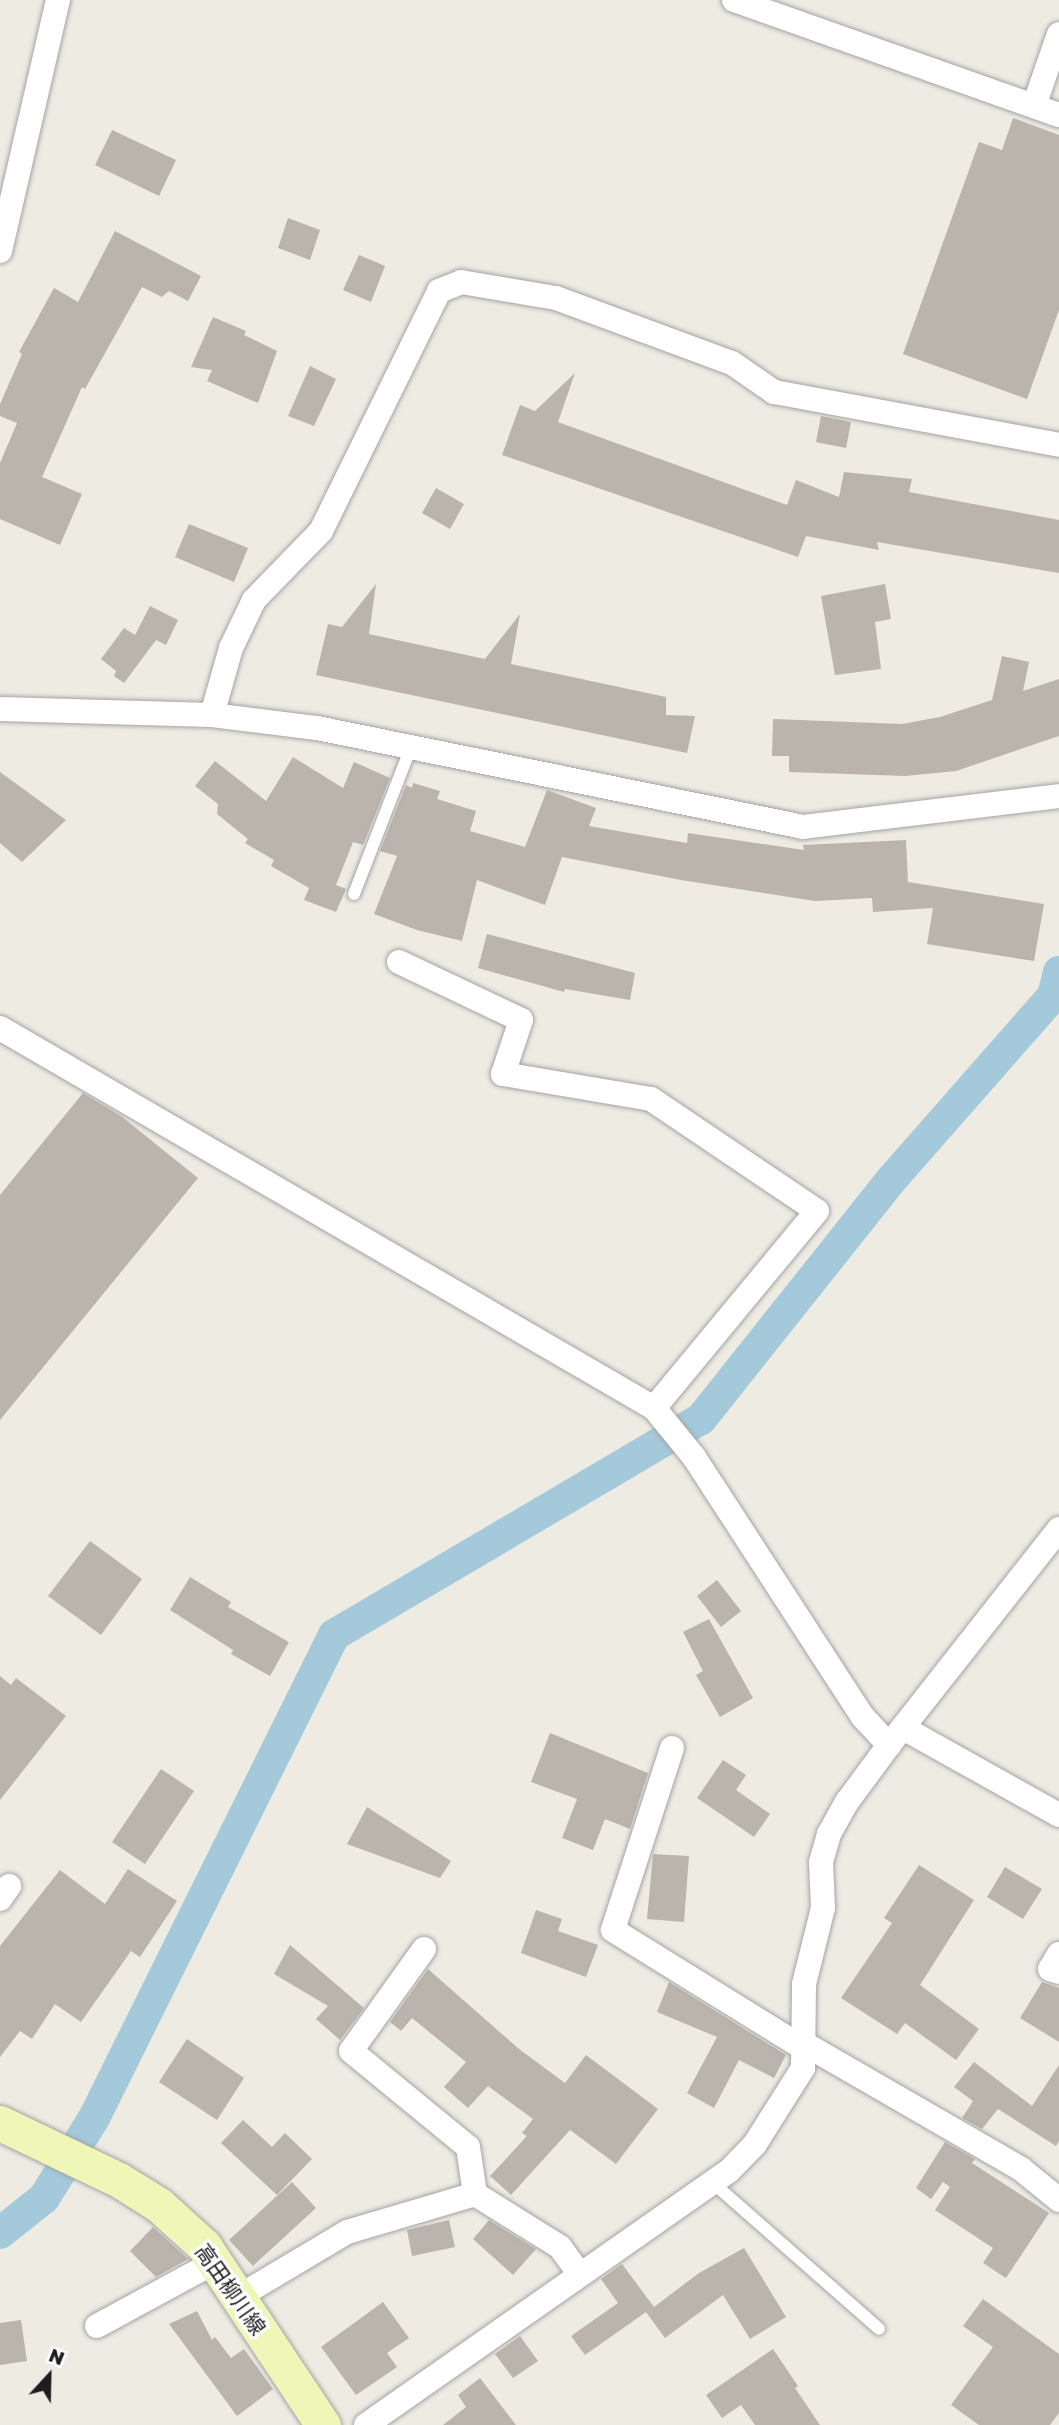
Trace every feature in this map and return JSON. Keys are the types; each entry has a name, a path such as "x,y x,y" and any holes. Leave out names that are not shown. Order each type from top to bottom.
{"main road":[{"name":"高田柳川線","path":"0,2123 119,2179 159,2205 204,2246 323,2425"}],"street":[{"path":"0,251 58,0"},
{"path":"734,0 1059,115"},
{"path":"1034,106 1059,34"},
{"path":"212,715 231,648 254,600 321,531 439,291 461,282 555,298 732,363 774,392 1059,445"},
{"path":"0,709 212,715 317,728 803,827 1059,796"},
{"path":"399,962 521,1020 503,1074 651,1100 817,1212 654,1409"},
{"path":"0,1028 654,1409 694,1457 862,1716 897,1737 1059,1815"},
{"path":"366,2425 713,2183 755,2144 803,2068 804,1984 823,1908 821,1863 829,1834 847,1802 1059,1529"},
{"path":"672,1748 613,1930 803,2046 1021,2169 1059,2200"},
{"path":"424,1949 351,2051 468,2147 475,2194"},
{"path":"1059,1954 1050,1969 1059,1972"},
{"path":"238,2297 347,2232 475,2194 561,2248 580,2275"},
{"path":"97,2326 215,2262"}],"lane":[{"path":"354,894 411,747"},
{"path":"713,2183 879,2329"}],"building":[{"path":"1013,118 1059,135 1059,310 1027,399 903,354 979,142 1002,150"},
{"path":"112,130 176,160 159,196 95,165"},
{"path":"288,218 320,230 310,260 278,248"},
{"path":"115,231 201,276 188,301 169,291 162,297 142,287 85,389 82,387 42,477 82,494 60,545 0,519 0,463 17,423 0,416 0,404 22,354 19,352 54,288 78,302"},
{"path":"359,255 385,266 371,302 343,290"},
{"path":"213,317 246,331 244,335 277,351 258,403 207,381 212,370 191,367"},
{"path":"310,366 336,379 314,426 288,416"},
{"path":"575,373 558,422 787,505 796,480 839,497 844,472 912,479 909,492 1059,520 1059,573 877,542 879,550 806,536 798,557 502,455 520,405 535,411"},
{"path":"821,416 851,422 846,448 816,442"},
{"path":"436,488 464,504 450,529 422,513"},
{"path":"189,524 248,548 234,582 175,557"},
{"path":"376,584 369,634 485,659 520,614 511,664 666,697 666,715 695,716 687,753 316,675 328,624 342,627"},
{"path":"885,584 891,619 875,622 881,669 835,675 821,596"},
{"path":"150,606 178,620 166,645 156,640 124,683 114,676 116,671 101,659 124,628 135,635"},
{"path":"1002,656 1029,662 1023,691 1059,679 1059,736 956,771 905,776 789,772 789,756 772,756 773,719 902,724 940,717 992,700"},
{"path":"293,757 343,788 354,762 390,778 363,845 353,842 336,885 346,889 336,912 304,900 309,888 271,866 274,860 245,843 248,839 217,814 218,804 195,786 215,761 266,801"},
{"path":"0,772 66,820 22,862 0,843"},
{"path":"413,783 440,791 437,799 476,811 470,831 525,847 547,790 596,808 589,826 687,843 688,833 804,850 803,845 906,840 908,882 1044,904 1034,961 927,944 933,908 873,912 872,898 815,901 681,880 562,857 545,905 477,880 462,941 417,930 374,914 397,856 380,851 406,785 412,788"},
{"path":"487,934 635,973 630,1000 565,989 564,992 478,968"},
{"path":"83,1093 121,1116 198,1178 0,1420 0,1195"},
{"path":"90,1541 142,1579 101,1635 48,1596"},
{"path":"190,1577 231,1602 228,1607 289,1642 270,1676 231,1654 233,1650 170,1610"},
{"path":"717,1580 741,1611 721,1627 697,1596"},
{"path":"709,1619 753,1698 720,1717 696,1675 703,1671 683,1632"},
{"path":"0,1676 11,1685 16,1678 66,1716 0,1800"},
{"path":"550,1733 648,1773 630,1829 605,1819 593,1850 562,1838 577,1799 531,1782"},
{"path":"723,1760 746,1775 736,1790 770,1814 754,1837 697,1798"},
{"path":"161,1769 194,1791 145,1864 112,1842"},
{"path":"367,1807 451,1861 440,1878 347,1844"},
{"path":"653,1854 689,1856 684,1922 647,1919"},
{"path":"919,1865 974,1900 920,1985 979,2029 956,2060 905,2023 897,2034 841,1998 892,1923 884,1918"},
{"path":"1005,1867 1042,1889 1023,1919 987,1897"},
{"path":"128,1869 177,1901 140,1957 131,1951 81,2022 55,2004 32,2039 20,2031 0,2057 0,1946 60,1870 105,1904"},
{"path":"536,1910 562,1919 558,1931 598,1945 586,1977 521,1953"},
{"path":"290,1945 364,2008 340,2040 316,2019 328,2006 274,1974"},
{"path":"428,1969 519,2049 565,2083 586,2055 658,2109 616,2164 570,2130 511,2195 490,2176 527,2136 522,2133 533,2119 488,2086 468,2108 444,2087 466,2062 412,2018 401,2031 390,2022"},
{"path":"669,1982 786,2055 774,2078 739,2060 714,2108 687,2093 717,2037 657,2012"},
{"path":"1042,1982 1059,1988 1059,2042 1020,2018"},
{"path":"187,2039 244,2078 217,2120 159,2082"},
{"path":"974,2062 1032,2106 1059,2065 1059,2141 1056,2146 998,2109 982,2129 962,2118 973,2101 954,2087"},
{"path":"243,2120 272,2147 285,2133 312,2159 277,2195 221,2143"},
{"path":"945,2142 975,2159 972,2163 1049,2213 1006,2278 983,2263 993,2248 935,2210 950,2187 943,2182 931,2199 916,2188"},
{"path":"292,2182 316,2208 253,2266 229,2240"},
{"path":"449,2220 455,2247 412,2256 407,2230"},
{"path":"489,2220 536,2249 513,2275 473,2239"},
{"path":"153,2227 188,2259 156,2277 130,2251"},
{"path":"744,2248 786,2317 750,2339 723,2295 665,2338 646,2312 585,2355 571,2336 618,2303 601,2279 622,2264 654,2307 699,2273"},
{"path":"983,2299 1059,2354 1059,2413 1050,2425 979,2425 951,2405 993,2347 963,2326"},
{"path":"383,2302 409,2338 387,2353 397,2367 356,2395 321,2347"},
{"path":"197,2311 212,2340 215,2337 231,2358 244,2349 273,2389 237,2416 169,2324"},
{"path":"21,2320 27,2361 0,2365 0,2323"},
{"path":"520,2336 538,2361 513,2378 495,2354"},
{"path":"773,2349 820,2425 755,2425 741,2405 722,2418 706,2395"},
{"path":"480,2378 516,2425 443,2425 466,2407 458,2395"}],"waterway":[{"path":"0,2233 44,2198 94,2118 334,1635 701,1419 892,1179 1053,996 1059,972"}]}
